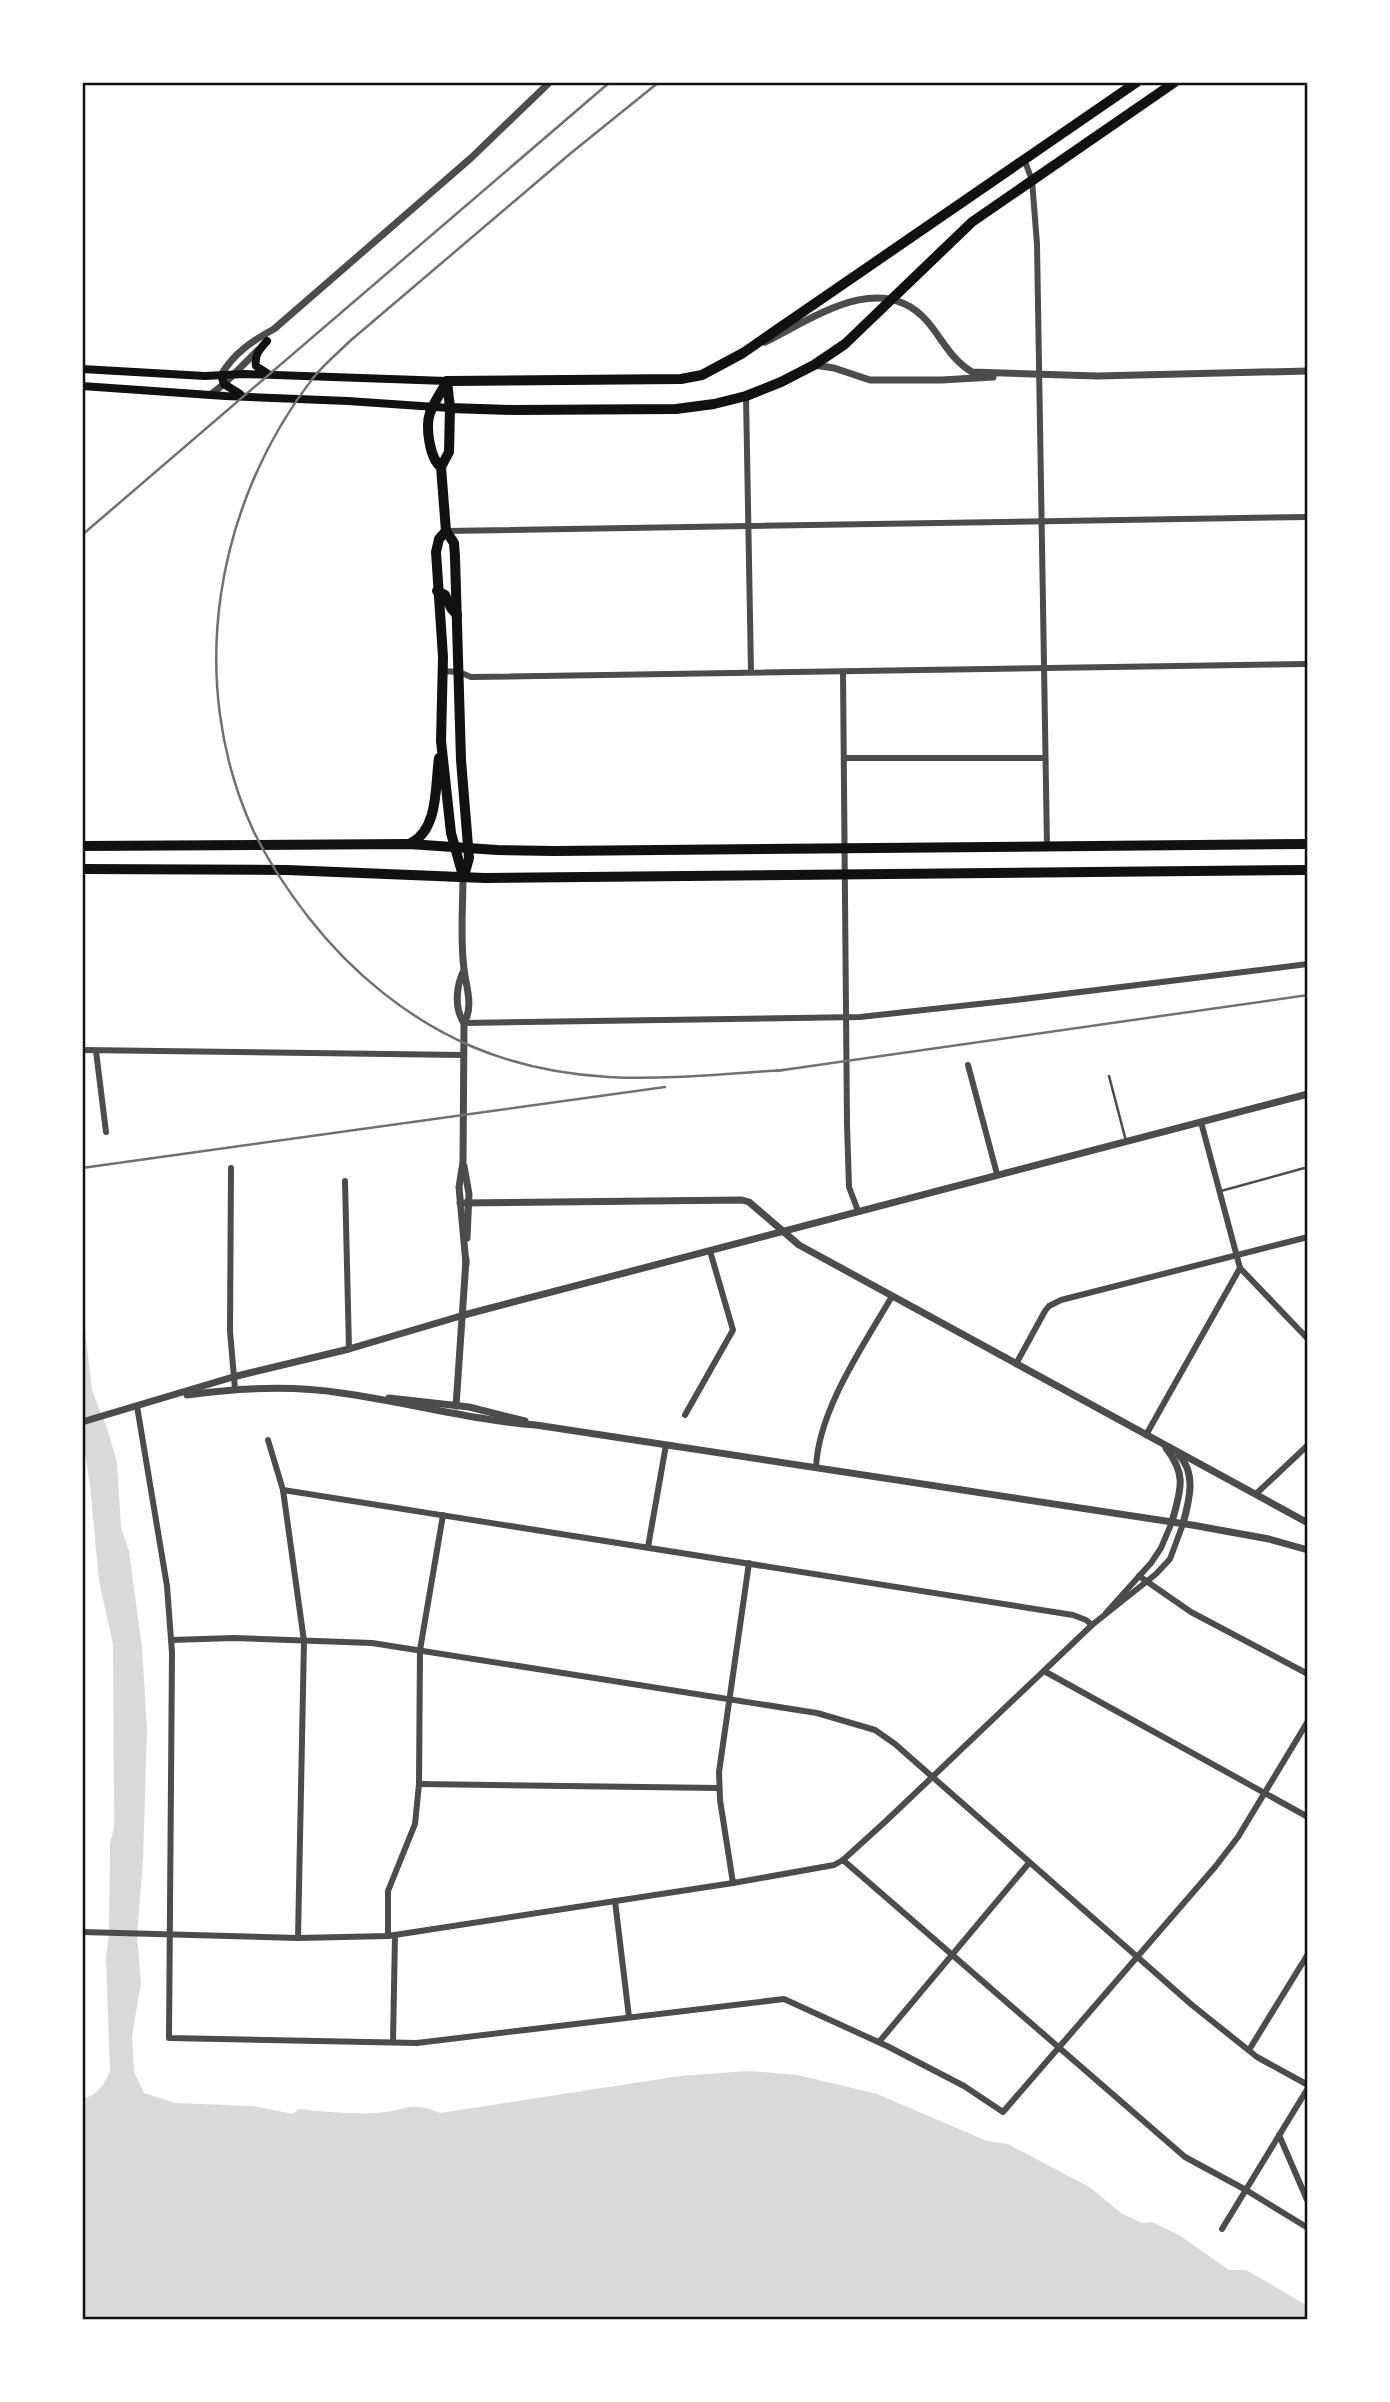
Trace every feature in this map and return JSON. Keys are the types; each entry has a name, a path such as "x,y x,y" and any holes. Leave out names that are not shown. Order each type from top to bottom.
{"main road":[{"path":"223,379 234,374 484,382 681,379 702,375 743,353 1137,82"},
{"path":"82,386 360,401 432,408 513,410 676,409 746,396 782,382 845,344 972,222 1175,82"},
{"path":"267,341 256,355 255,362 256,366 269,375"},
{"path":"82,369 205,376 223,379 245,396"},
{"path":"441,467 435,463 432,455 429,419 447,381"},
{"path":"447,381 450,408 448,455 441,467 446,531 455,547 461,768 468,847 468,861 463,876"},
{"path":"446,531 440,536 436,546 442,671 441,741 451,829 463,876"},
{"path":"438,591 445,596 457,615"},
{"path":"409,844 423,835 429,823 441,741"},
{"path":"82,846 409,844 531,851 1308,844"},
{"path":"82,869 286,870 463,876 844,876 1308,870"}],"street":[{"path":"210,395 223,379 229,361 253,340 274,329 471,158 551,82"},
{"path":"1024,159 1032,180 1037,244 1047,846"},
{"path":"743,353 848,302 875,297 910,306 926,320 959,365 972,372 1039,376 1308,371"},
{"path":"234,374 267,341 274,329"},
{"path":"814,365 834,368 870,380 942,380 1026,375"},
{"path":"746,396 751,672"},
{"path":"446,531 1308,517"},
{"path":"442,671 460,671 471,677 1308,664"},
{"path":"843,672 849,1181 858,1211"},
{"path":"844,758 1045,758"},
{"path":"456,1406 466,1264 464,1203 467,1178 463,1161 464,1023 459,1013 458,986 464,970 463,876"},
{"path":"464,1023 847,1017 1015,1000 1308,964"},
{"path":"82,1050 463,1055"},
{"path":"96,1051 106,1132"},
{"path":"968,1065 997,1174"},
{"path":"82,1422 233,1377 349,1349 464,1315 1308,1094"},
{"path":"1201,1122 1240,1268 1308,1339"},
{"path":"231,1168 230,1331 235,1389"},
{"path":"345,1181 349,1349"},
{"path":"464,1203 742,1200 757,1206 799,1245 891,1298 1257,1493 1308,1523"},
{"path":"1016,1364 1045,1311 1054,1303 1308,1237"},
{"path":"685,1415 733,1331 710,1251"},
{"path":"1146,1435 1240,1268"},
{"path":"816,1468 818,1441 825,1419 864,1343 891,1298"},
{"path":"165,1399 235,1389 304,1389 378,1398 482,1419 1172,1522 1269,1539 1308,1550"},
{"path":"378,1398 396,1397 456,1406 513,1416 536,1425"},
{"path":"137,1406 167,1586 171,1640 173,1718 169,2038 417,2043 784,1999 879,2042 964,2086 1003,2112 1215,1867 1238,1837 1308,1721"},
{"path":"268,1440 283,1489 304,1641 298,1938"},
{"path":"648,1547 666,1445"},
{"path":"1105,1615 1161,1548 1172,1522 1181,1474 1163,1445"},
{"path":"1257,1493 1308,1445"},
{"path":"86,1932 298,1938 391,1935 834,1865 843,1860 1092,1625 1147,1583 1170,1559 1183,1524 1190,1474 1186,1463 1173,1449"},
{"path":"283,1489 1073,1615 1092,1625"},
{"path":"393,2042 388,1891 415,1824 419,1784 420,1650 443,1515"},
{"path":"733,1883 727,1857 719,1772 749,1563"},
{"path":"1139,1577 1191,1612 1308,1674"},
{"path":"171,1640 234,1638 372,1643 817,1713 875,1730 1192,2005 1250,2050 1308,2087 1222,2229"},
{"path":"1044,1671 1308,1817"},
{"path":"419,1784 719,1788"},
{"path":"843,1860 1185,2157 1308,2228"},
{"path":"879,2042 1029,1863"},
{"path":"615,1901 629,2017"},
{"path":"1250,2050 1307,1957"},
{"path":"1279,2135 1308,2202"}],"lane":[{"path":"1109,1076 1126,1141"},
{"path":"1221,1191 1308,1167"}],"shaded area":[{"path":"82,1305 92,1390 117,1463 121,1528 129,1551 142,1648 147,1729 143,1861 137,1934 141,1983 132,2036 134,2072 144,2093 175,2103 253,2106 293,2114 299,2109 366,2113 408,2107 422,2107 440,2113 680,2076 748,2071 798,2075 877,2094 987,2141 1008,2144 1091,2188 1121,2213 1142,2223 1152,2222 1179,2235 1229,2270 1246,2270 1308,2306 1308,2320 82,2320 82,2099 100,2089 110,2071 106,1958 109,1933 110,1844 114,1827 113,1644 99,1581 82,1435"}],"railway":[{"path":"82,535 610,82"},
{"path":"659,82 571,153 350,341 313,378 279,428 253,481 233,538 221,596 216,655 220,714 232,773 253,830 286,886 326,938 363,976 426,1023 473,1047 512,1061 550,1070 627,1078 784,1070"},
{"path":"776,1071 1308,995"},
{"path":"82,1168 665,1087"}]}
